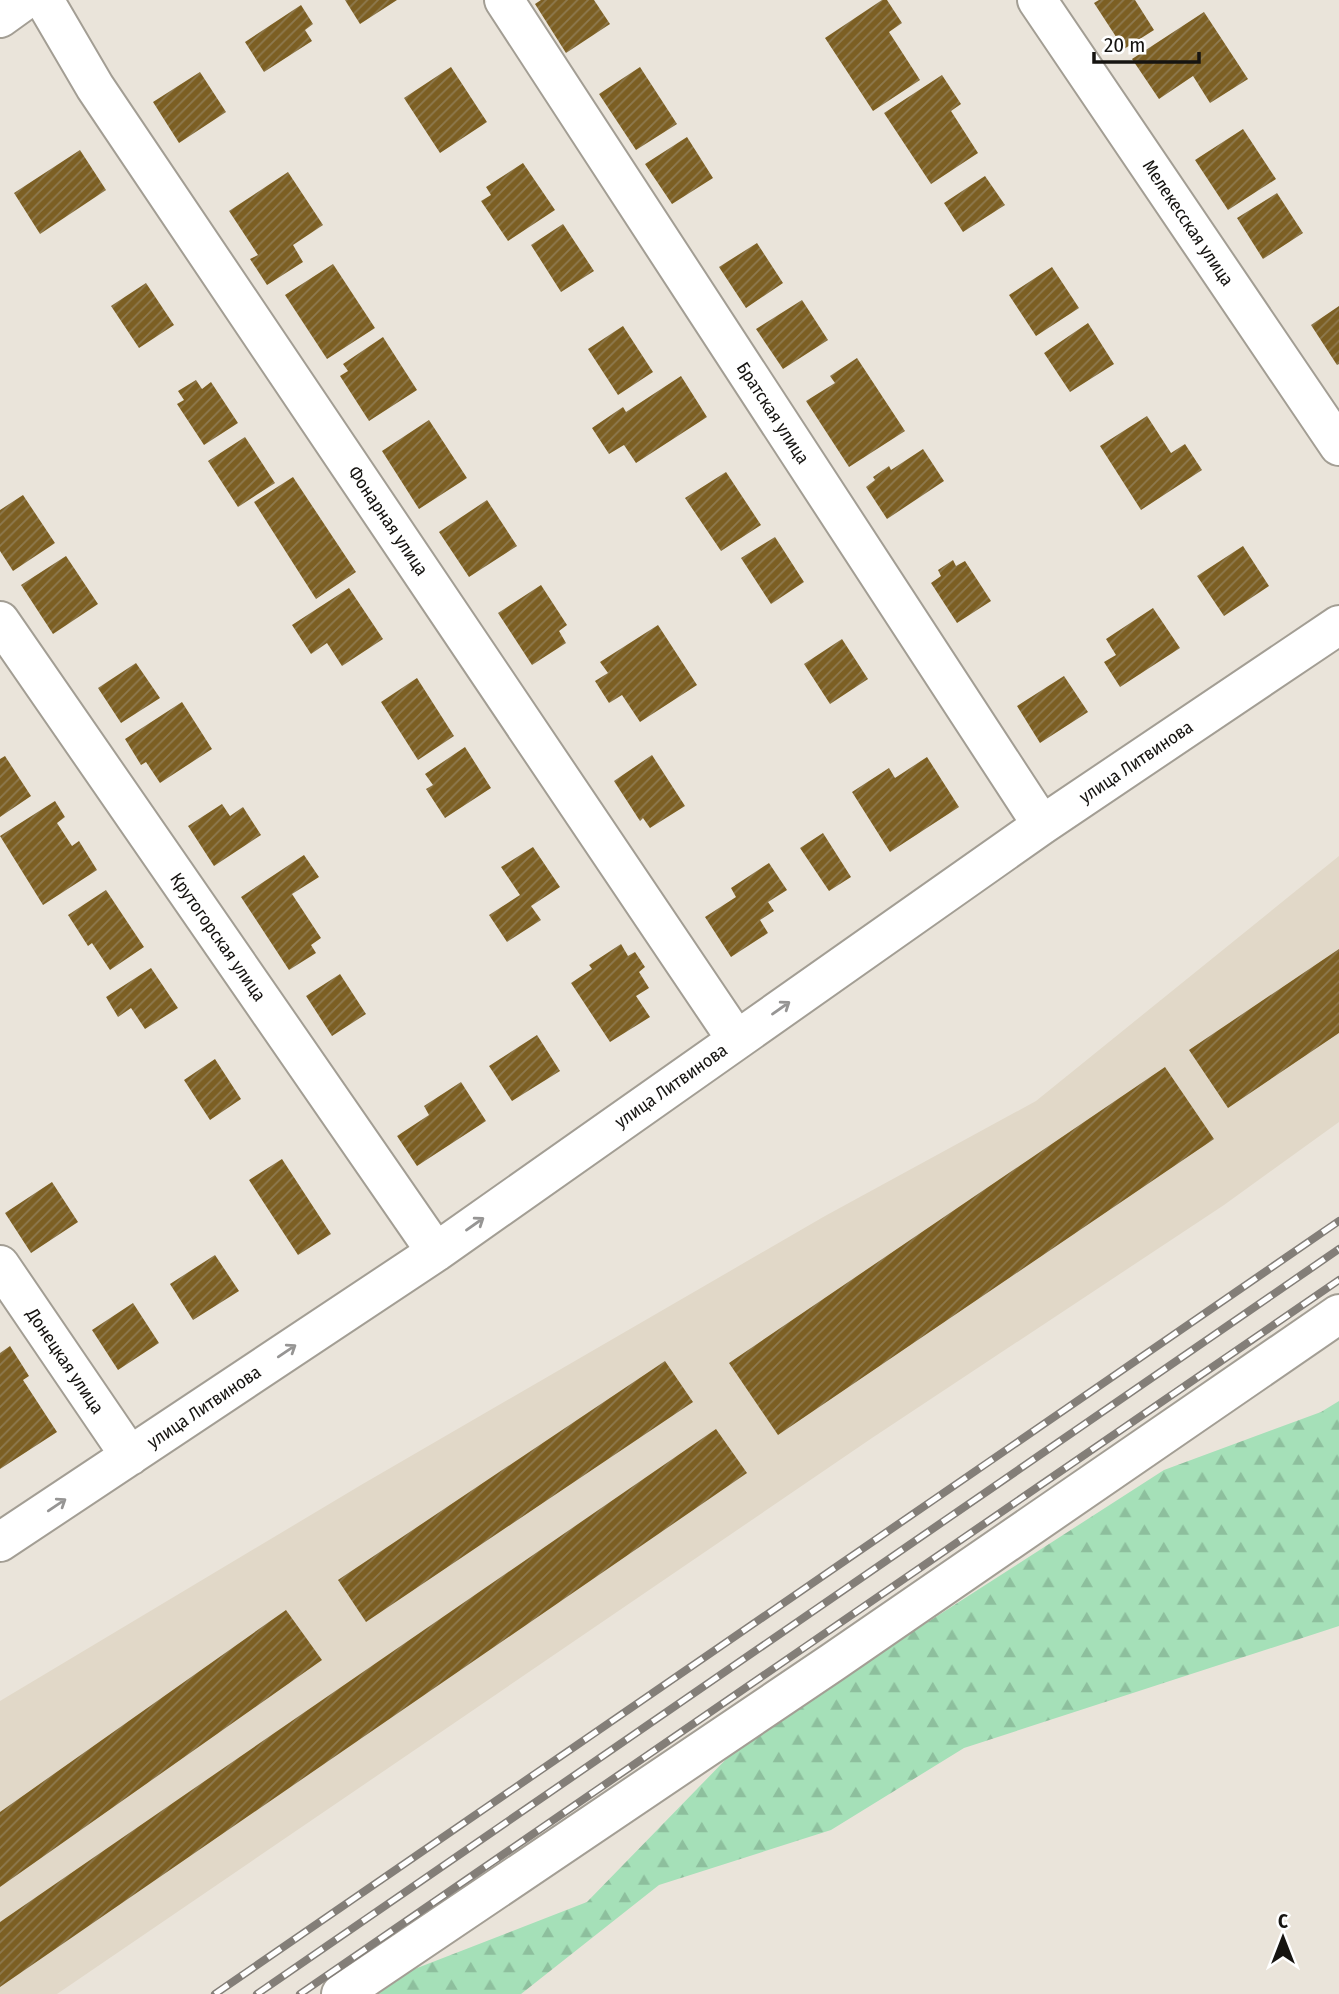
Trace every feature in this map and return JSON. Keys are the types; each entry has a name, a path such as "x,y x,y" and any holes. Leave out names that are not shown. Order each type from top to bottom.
{"street":[{"path":"0,18 25,0"},
{"name":"Фонарная улица","path":"44,0 95,87 736,1039"},
{"name":"Братская улица","path":"504,0 1042,825"},
{"name":"Мелекесская улица","path":"1037,0 1339,446"},
{"name":"Крутогорская улица","path":"0,621 436,1252"},
{"name":"улица Литвинова","path":"0,1542 436,1252 1042,825 1339,625"},
{"name":"Донецкая улица","path":"0,1265 130,1456"},
{"path":"341,1994 833,1662 1339,1314"}],"shaded area":[{"path":"1339,856 1339,1122 1224,1205 872,1438 57,1994 0,1994 0,1701 361,1485 825,1216 1036,1101"}],"green space":[{"path":"1339,1401 1339,1626 964,1748 831,1830 659,1885 521,1994 378,1994 412,1970 587,1902 734,1751 892,1645 1164,1470 1321,1412"}],"building":[{"path":"345,0 397,0 360,24"},
{"path":"541,0 594,0 610,24 566,53 535,4"},
{"path":"882,0 887,0 902,23 889,32 920,80 873,111 825,38"},
{"path":"1099,0 1135,0 1154,30 1124,49 1094,3"},
{"path":"301,5 313,24 305,30 312,41 264,72 245,42"},
{"path":"1204,12 1248,79 1210,103 1193,76 1159,99 1132,59"},
{"path":"451,67 487,122 440,153 404,98"},
{"path":"640,67 677,124 636,150 599,94"},
{"path":"200,72 226,112 179,143 153,102"},
{"path":"942,75 961,104 951,111 978,153 931,184 884,113"},
{"path":"1243,129 1276,179 1228,210 1195,160"},
{"path":"687,137 713,178 672,204 645,164"},
{"path":"80,150 106,190 40,234 14,193"},
{"path":"523,163 555,210 508,241 481,201 491,195 486,187"},
{"path":"288,172 323,225 293,245 303,262 267,285 250,259 258,255 229,211"},
{"path":"985,176 1005,205 963,232 944,203"},
{"path":"1277,193 1303,233 1263,259 1237,218"},
{"path":"563,224 594,271 561,292 531,245"},
{"path":"757,243 783,283 746,308 719,267"},
{"path":"333,264 375,328 327,359 285,295"},
{"path":"1052,267 1079,308 1036,336 1009,295"},
{"path":"146,283 174,325 139,348 111,306"},
{"path":"802,300 828,340 783,369 756,329"},
{"path":"1339,306 1339,364 1337,365 1311,325"},
{"path":"1088,323 1114,364 1070,392 1044,353"},
{"path":"623,326 653,372 618,395 588,349"},
{"path":"383,337 417,390 369,421 340,376 348,371 343,364"},
{"path":"857,358 905,431 849,467 806,401 835,383 830,376"},
{"path":"681,376 707,417 636,463 624,445 609,454 592,428 623,407 626,412"},
{"path":"196,380 202,389 211,382 238,423 204,445 177,404 184,400 178,391"},
{"path":"1147,416 1171,453 1185,444 1202,470 1141,510 1100,446"},
{"path":"429,420 467,478 419,509 382,451"},
{"path":"245,437 275,483 238,507 208,461"},
{"path":"923,449 944,481 887,519 866,487 875,480 873,477 889,466 891,470"},
{"path":"726,472 761,525 721,551 685,498"},
{"path":"293,477 356,572 316,599 254,502"},
{"path":"23,495 55,543 13,571 0,551 0,510"},
{"path":"487,500 517,546 469,577 439,532"},
{"path":"775,537 804,582 771,604 741,558"},
{"path":"1243,546 1269,586 1224,616 1197,576"},
{"path":"66,556 98,604 53,634 21,585"},
{"path":"953,560 956,566 965,561 991,601 957,623 931,583 941,576 938,570"},
{"path":"541,585 567,625 559,631 566,643 532,665 498,613"},
{"path":"349,588 383,639 342,666 327,643 311,654 292,625"},
{"path":"1153,608 1180,648 1120,687 1104,662 1116,655 1106,639"},
{"path":"658,625 697,685 640,722 622,695 609,703 595,681 608,673 600,662"},
{"path":"842,639 868,679 830,704 804,664"},
{"path":"136,663 160,698 121,723 98,688"},
{"path":"1064,676 1088,712 1040,743 1017,706"},
{"path":"417,678 454,736 418,760 381,702"},
{"path":"182,702 212,749 160,783 146,762 141,765 125,739"},
{"path":"465,747 491,788 445,818 426,789 433,785 425,774"},
{"path":"652,755 685,806 650,828 643,818 640,821 614,781"},
{"path":"5,756 31,796 0,817 0,759"},
{"path":"927,757 959,807 890,852 852,792 889,768 895,778"},
{"path":"55,801 65,817 57,823 72,846 79,841 97,870 43,905 0,836"},
{"path":"222,804 230,816 243,807 261,835 214,866 188,826"},
{"path":"823,833 851,877 829,891 800,848"},
{"path":"533,847 560,887 531,906 541,920 507,942 489,915 520,895 501,867"},
{"path":"304,855 319,877 292,894 321,938 311,945 316,953 289,970 241,897"},
{"path":"769,863 787,890 768,902 774,911 760,920 768,933 731,957 705,917 736,897 731,888"},
{"path":"106,890 144,947 110,970 92,943 88,946 68,915"},
{"path":"621,944 628,956 635,952 645,967 639,972 649,988 636,996 650,1017 610,1042 571,983 592,969 589,965"},
{"path":"1339,949 1339,1033 1228,1108 1189,1050"},
{"path":"151,968 178,1008 145,1029 131,1008 118,1017 106,997"},
{"path":"340,974 366,1014 332,1036 306,996"},
{"path":"537,1035 560,1071 512,1101 489,1066"},
{"path":"215,1059 241,1099 210,1120 184,1080"},
{"path":"1165,1067 1214,1139 778,1435 729,1363"},
{"path":"461,1082 486,1121 417,1166 397,1136 429,1115 424,1106"},
{"path":"282,1159 331,1234 298,1255 249,1180"},
{"path":"52,1182 78,1222 31,1253 5,1213"},
{"path":"215,1255 239,1291 193,1320 170,1284"},
{"path":"133,1303 159,1343 118,1370 92,1330"},
{"path":"10,1346 29,1376 23,1380 57,1432 0,1469 0,1353"},
{"path":"665,1361 693,1402 366,1622 338,1580"},
{"path":"716,1429 747,1473 0,1987 0,1922"},
{"path":"286,1610 322,1660 0,1887 0,1812"}],"railway":[{"path":"215,1994 1339,1221"},
{"path":"257,1994 1339,1249"},
{"path":"300,1994 1339,1280"}]}
